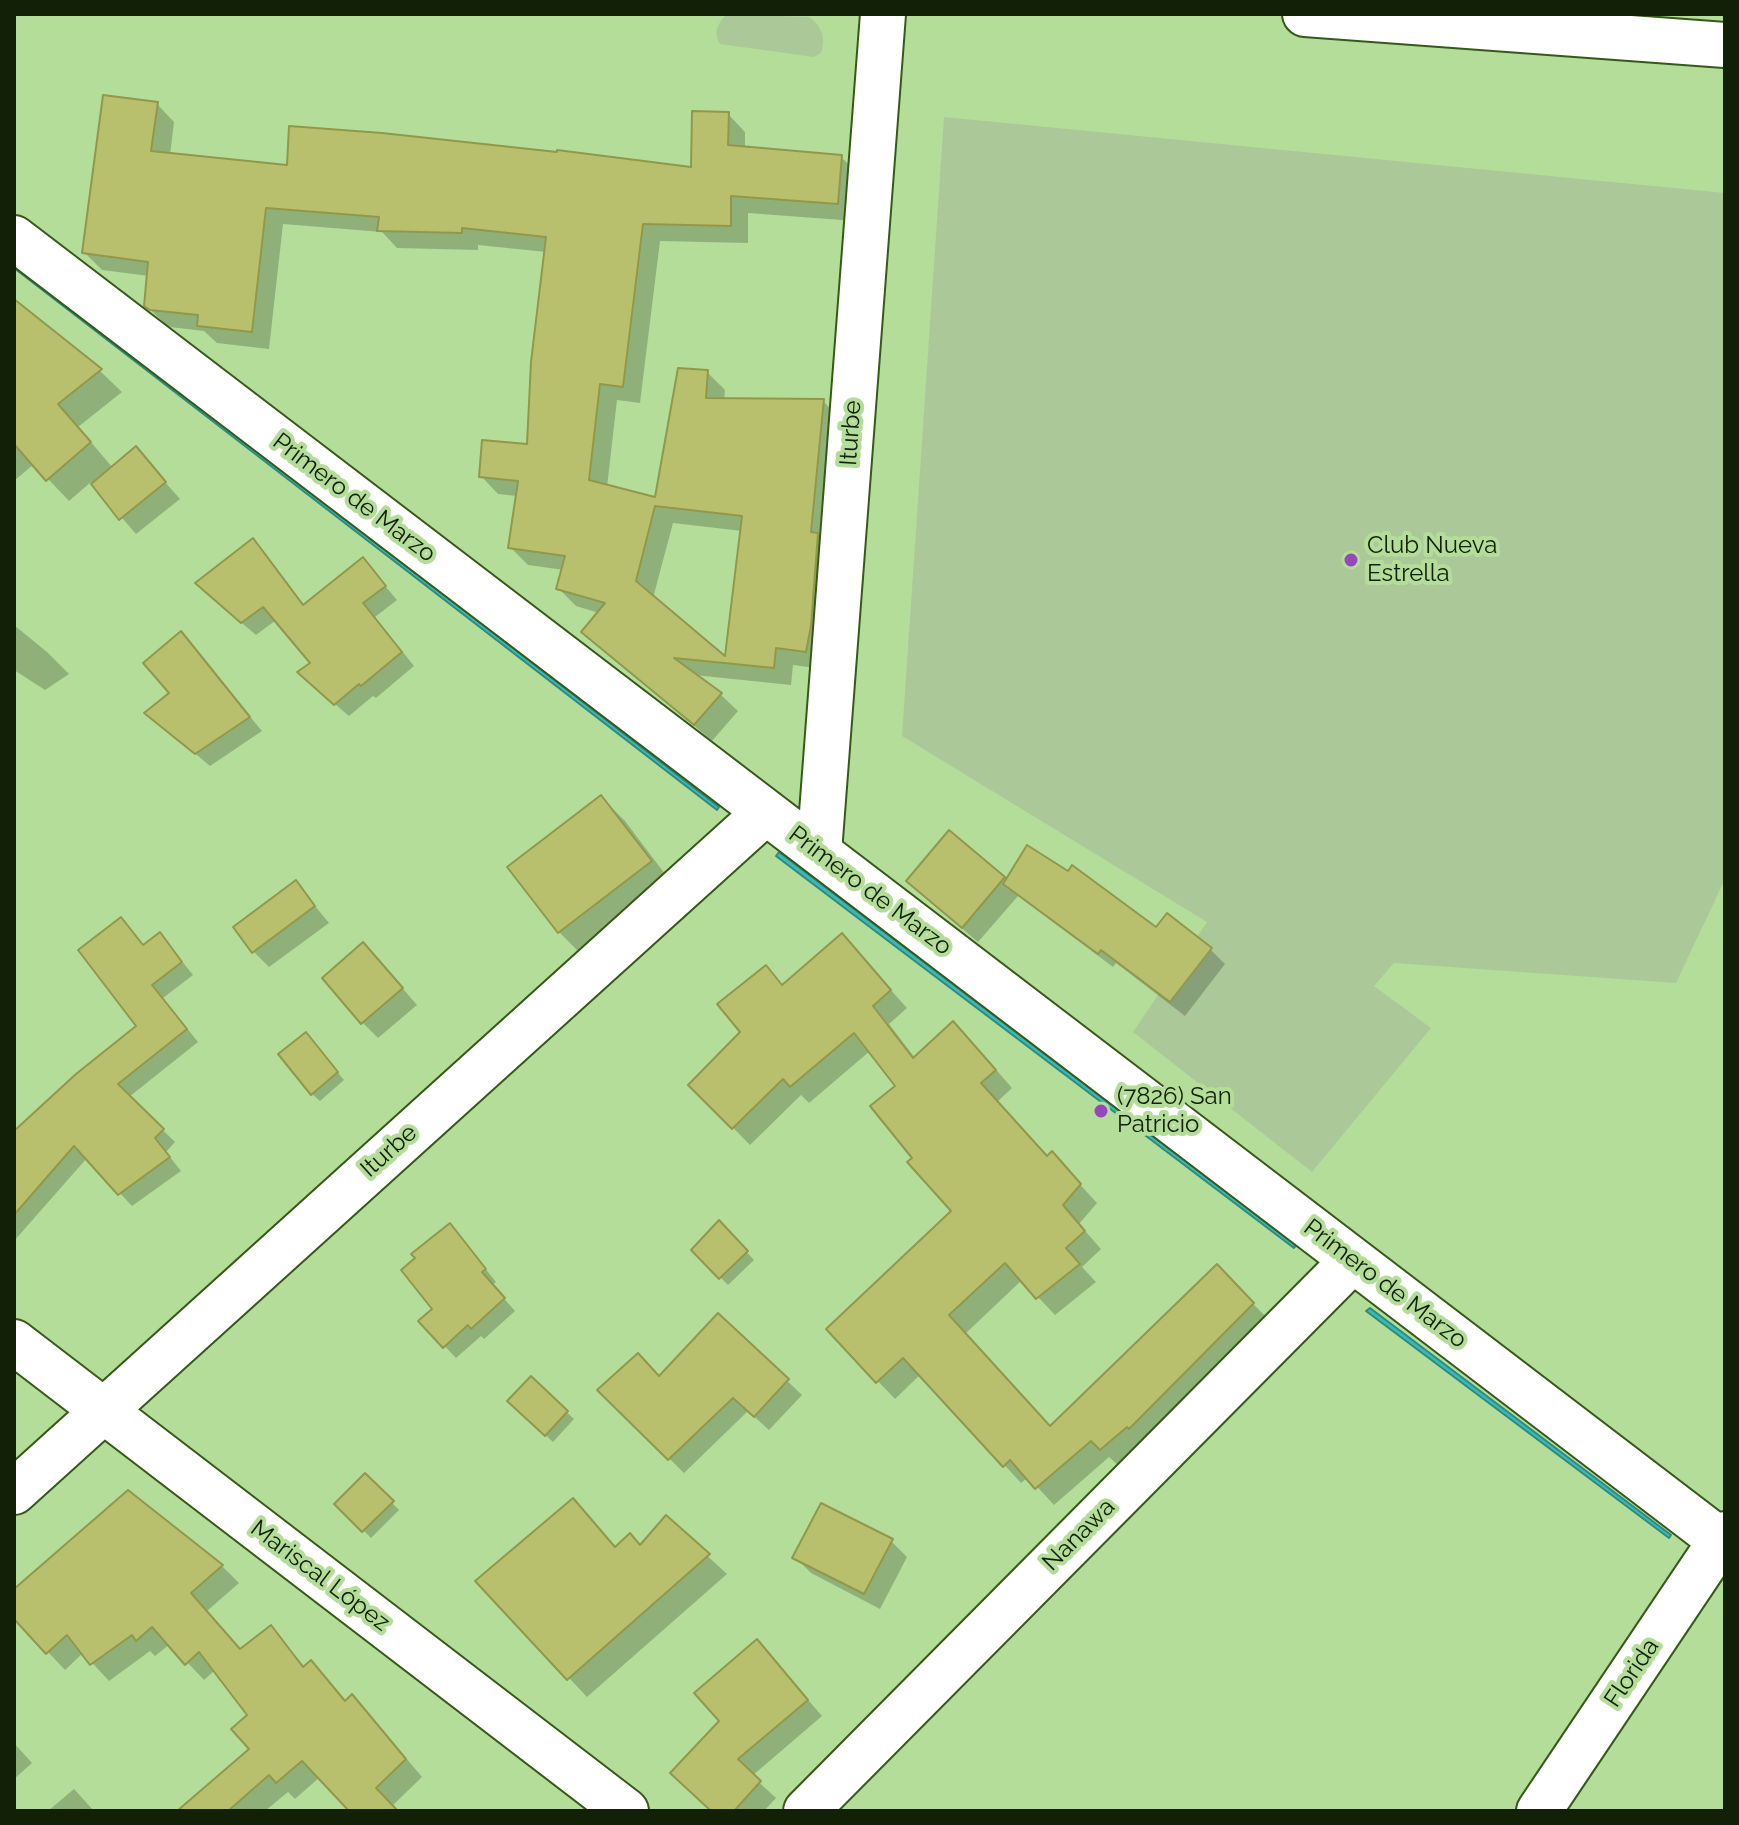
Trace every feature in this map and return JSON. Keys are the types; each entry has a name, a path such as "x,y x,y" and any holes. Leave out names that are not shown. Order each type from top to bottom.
{"main road":[{"name":"Iturbe","path":"819,852 883,14"},
{"path":"1305,14 1722,48"},
{"name":"Primero de Marzo","path":"14,238 1724,1540"},
{"name":"Iturbe","path":"14,1492 766,812"},
{"name":"Nanawa","path":"806,1811 1353,1260"},
{"name":"Mariscal López","path":"14,1342 626,1811"},
{"name":"Florida","path":"1539,1811 1724,1540"}],"green space":[{"path":"728,14 809,17 822,33 821,53 814,57 720,44 718,28"},
{"path":"944,117 1725,193 1725,879 1676,983 1394,963 1374,986 1431,1028 1312,1172 1133,1032 1207,922 902,736"}],"water":[{"path":"14,263 719,807 717,810 14,268"},
{"path":"779,852 1296,1245 1294,1248 776,856"},
{"path":"1370,1308 1671,1535 1669,1538 1366,1311"}],"building":[{"path":"103,95 158,102 151,151 287,165 289,126 557,150 691,167 692,111 729,112 728,145 842,155 838,204 731,196 731,226 643,224 623,387 600,384 589,480 655,497 678,368 708,370 706,398 824,399 811,532 818,533 806,652 776,648 774,668 674,658 722,693 694,725 581,632 605,603 556,589 565,556 508,548 518,481 479,477 482,440 527,444 531,362 546,237 462,228 462,233 377,231 379,217 266,208 252,332 197,326 198,315 150,310 144,306 148,262 82,253","holes":["655,506 742,516 725,656 636,581"]},
{"path":"14,299 102,369 58,404 91,442 46,481 14,444"},
{"path":"136,446 166,482 119,520 91,484"},
{"path":"253,538 303,605 363,557 386,586 363,603 402,652 334,705 297,672 310,663 263,607 241,623 195,583"},
{"path":"181,631 250,717 195,754 144,713 169,693 143,663"},
{"path":"601,795 652,861 558,933 507,867"},
{"path":"949,830 1005,877 962,928 906,881"},
{"path":"1027,845 1068,871 1072,865 1156,927 1167,913 1212,948 1170,1002 1101,950 1098,954 1003,884"},
{"path":"296,880 315,906 252,953 233,927"},
{"path":"121,917 143,945 160,932 182,962 152,985 187,1029 118,1084 164,1129 155,1138 170,1157 118,1195 74,1146 14,1215 14,1131 76,1074 136,1026 78,950"},
{"path":"842,933 891,990 873,1006 913,1058 953,1021 996,1070 981,1083 1047,1156 1052,1151 1081,1184 1063,1205 1085,1231 1066,1248 1080,1264 1036,1299 1005,1263 949,1315 1050,1426 1217,1264 1254,1303 1129,1429 1127,1427 1100,1450 1091,1441 1035,1489 1010,1460 1003,1467 903,1358 876,1383 826,1329 951,1211 907,1162 912,1158 870,1106 895,1086 854,1033 790,1087 783,1079 732,1129 688,1085 740,1032 717,1004 766,965 782,985"},
{"path":"363,942 403,988 361,1024 322,978"},
{"path":"306,1032 338,1072 311,1095 278,1054"},
{"path":"719,1220 748,1251 719,1279 691,1250"},
{"path":"450,1223 486,1269 482,1272 505,1298 471,1329 468,1325 443,1348 418,1321 432,1309 401,1270 415,1258 411,1254"},
{"path":"718,1313 789,1379 754,1417 733,1398 668,1460 597,1390 638,1353 659,1376"},
{"path":"531,1376 568,1411 545,1436 507,1401"},
{"path":"365,1473 394,1501 362,1532 334,1504"},
{"path":"128,1490 223,1565 191,1593 240,1649 271,1625 303,1667 311,1660 345,1701 352,1694 406,1759 376,1788 398,1811 349,1811 302,1761 276,1783 269,1775 228,1811 177,1811 249,1749 231,1729 247,1715 199,1652 185,1665 152,1627 136,1641 132,1635 90,1665 67,1635 46,1654 14,1619 14,1589"},
{"path":"573,1498 615,1547 630,1533 640,1545 666,1515 710,1554 567,1680 475,1581"},
{"path":"821,1503 893,1539 864,1594 792,1558"},
{"path":"757,1639 808,1700 738,1759 761,1781 734,1811 711,1811 670,1773 719,1721 694,1693"}],"place":[{"name":"Club Nueva Estrella","path":"1351,560"},
{"name":"(7826) San Patricio","path":"1101,1111"}]}
